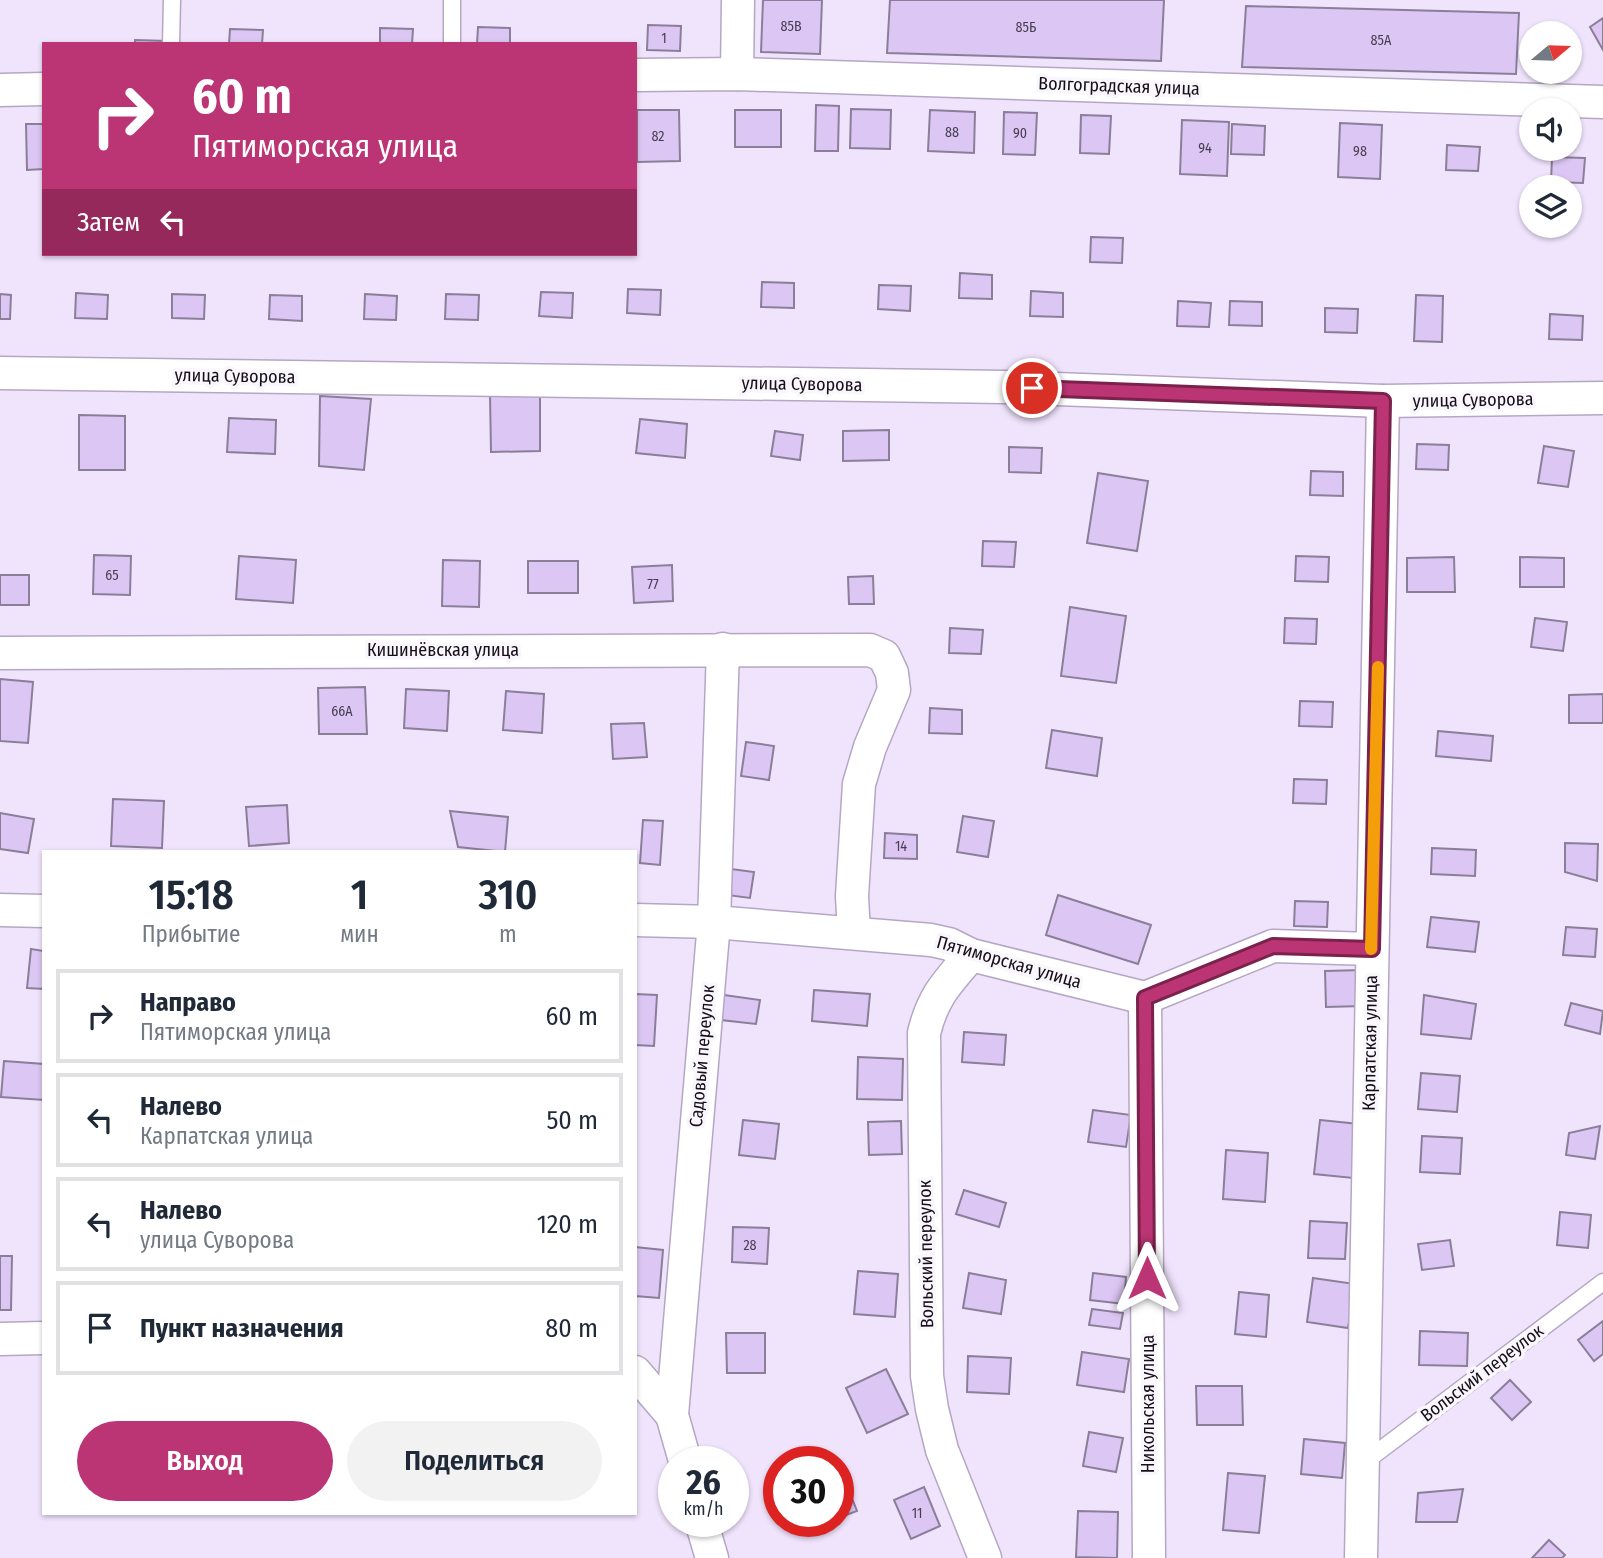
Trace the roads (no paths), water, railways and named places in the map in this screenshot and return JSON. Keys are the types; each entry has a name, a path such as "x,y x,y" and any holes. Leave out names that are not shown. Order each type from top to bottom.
{"street":[{"path":"737,74 738,0"},
{"name":"Волгоградская улица","path":"637,75 737,74 1603,102"},
{"path":"0,89 42,89"},
{"name":"улица Суворова","path":"0,373 992,387 1383,401 1603,398"},
{"name":"Карпатская улица","path":"1361,1558 1383,401"},
{"name":"Садовый переулок","path":"681,1446 672,1415 713,922 723,649"},
{"name":"Кишинёвская улица","path":"0,653 870,650 884,656 892,673 894,690 870,747 859,784 852,896 854,933"},
{"path":"0,910 42,911"},
{"name":"Пятиморская улица","path":"637,920 713,922 931,940 949,944 971,955 1145,998"},
{"path":"1145,998 1273,946 1372,949"},
{"name":"Вольский переулок","path":"971,955 938,994 930,1010 924,1033 928,1376 932,1409 942,1450 985,1558"},
{"name":"Никольская улица","path":"1145,998 1149,1558"},
{"path":"0,1339 42,1338"},
{"path":"637,1374 672,1415"},
{"path":"706,1537 712,1558"}],"lane":[{"path":"171,42 172,0"},
{"path":"452,42 453,0"},
{"name":"Вольский переулок","path":"1362,1464 1603,1282"}]}
